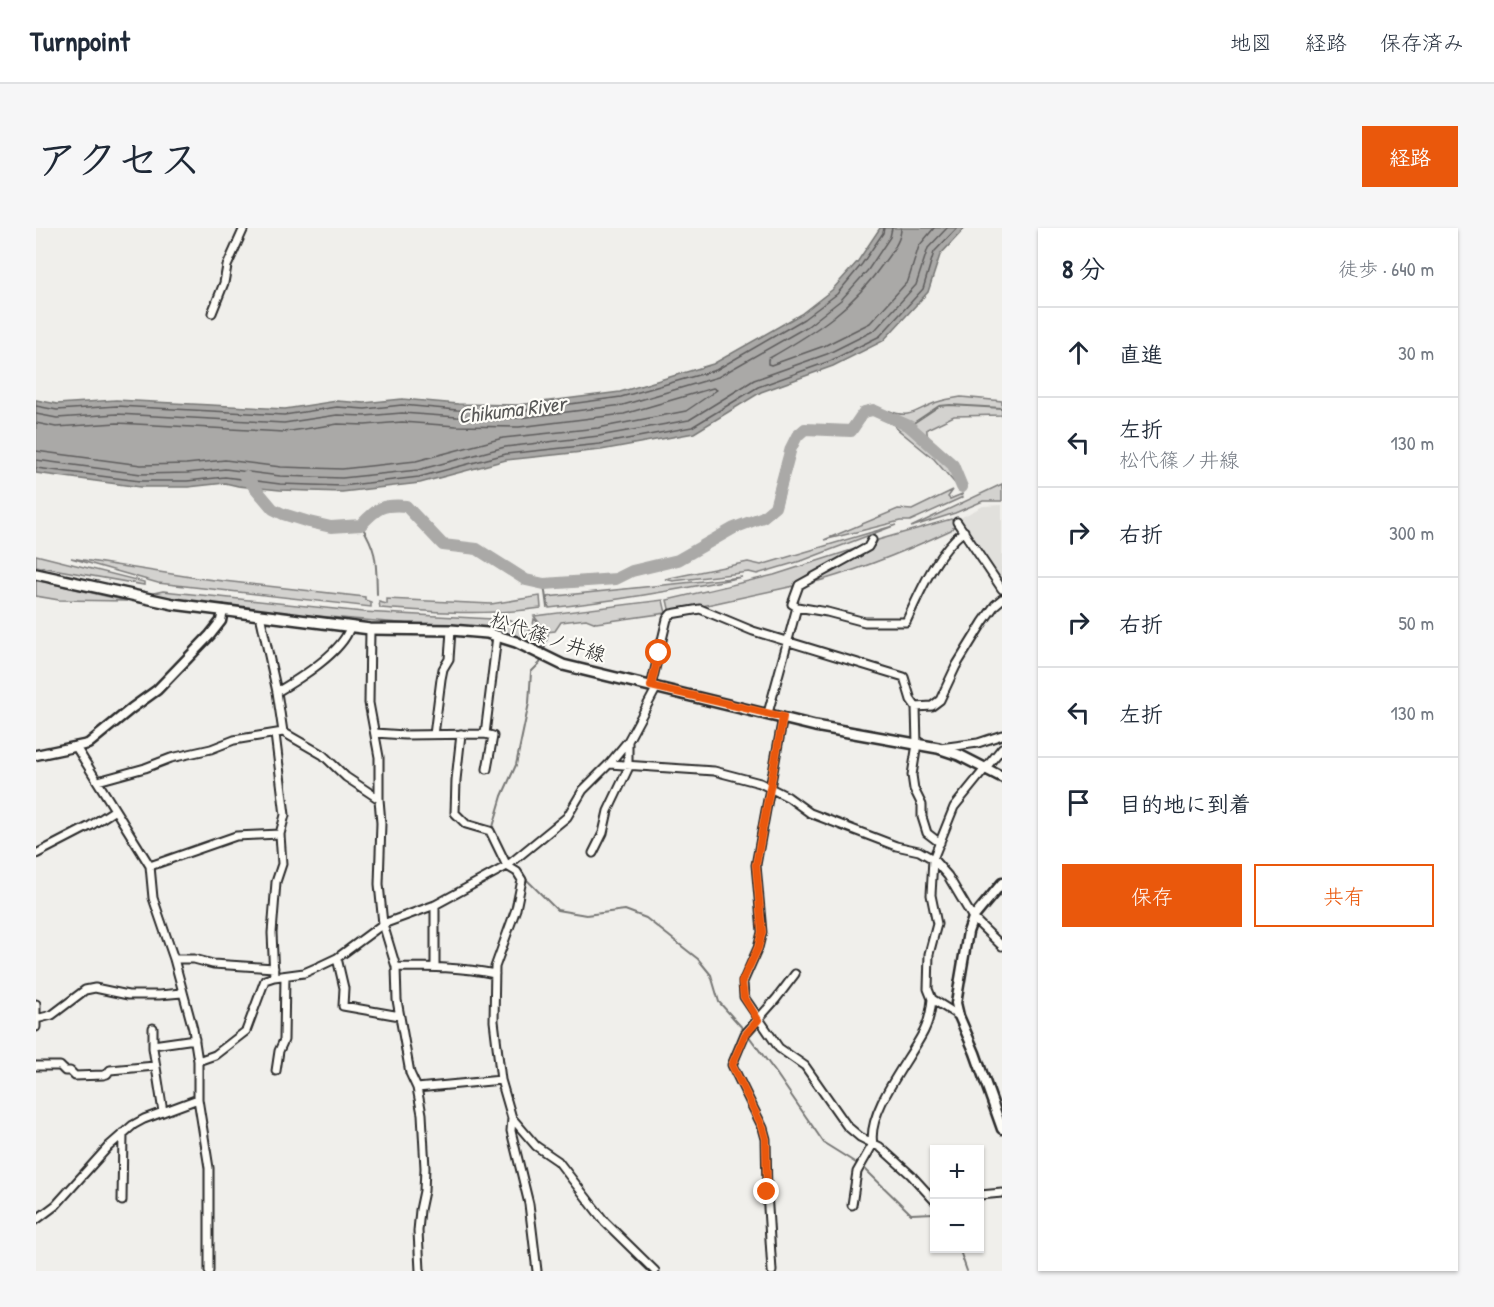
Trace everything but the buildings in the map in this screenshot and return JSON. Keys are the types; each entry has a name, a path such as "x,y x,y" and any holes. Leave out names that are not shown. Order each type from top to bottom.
{"main road":[{"name":"松代篠ノ井線","path":"36,574 173,604 370,629 451,630 497,636 516,642 563,665 843,732 938,748 1002,777"}],"street":[{"path":"212,313 224,283 227,266 244,228"},
{"path":"957,522 1002,589"},
{"path":"872,540 868,546 799,585 792,604 797,608 827,612 865,622 906,622 936,562 950,542 964,531"},
{"path":"916,707 932,706 940,700 956,666 983,621 1002,599"},
{"path":"768,713 797,608"},
{"path":"198,1061 215,1055 246,1030 265,980 304,973 337,958 383,924 435,905 507,866 558,826 567,817 583,790 628,741 654,686 667,619 671,614 700,609 713,613 727,622 786,642 904,677 911,700 916,707 917,744 912,775 914,789 922,805 922,817 927,833 940,843"},
{"path":"36,755 88,744 157,690 210,635 221,621 223,610"},
{"path":"260,615 277,692 285,815 280,834 282,864 276,882 272,933 274,977"},
{"path":"277,692 324,660 345,638 350,627"},
{"path":"370,629 369,703 380,757 379,884 383,924 396,967 397,1000 410,1072 417,1088 422,1114 424,1191 418,1231 420,1271"},
{"path":"434,735 441,679 443,669 449,659 451,630"},
{"path":"485,734 497,636"},
{"path":"783,717 756,865 762,932 758,948 742,982 744,997 779,1048 805,1066 847,1126 860,1137 880,1147 933,1199"},
{"path":"375,732 493,736 487,769"},
{"path":"98,781 171,758 211,749 234,740 279,733 323,755 346,777 379,799"},
{"path":"461,734 455,813 466,824 490,831 507,866 517,872 522,880 516,909 495,967 495,1041 501,1080 512,1118 511,1131 529,1204 537,1271"},
{"path":"938,748 978,743 1002,735"},
{"path":"592,853 603,833 608,812 629,765 628,741"},
{"path":"75,747 150,866 153,898 174,959 195,1039 198,1061 198,1100 209,1168 209,1271"},
{"path":"852,1205 860,1166 873,1144 871,1136 873,1126 884,1100 925,1029 930,1014 932,999 927,980 929,954 937,924 931,895 933,859 954,807 1002,748"},
{"path":"609,764 714,771 760,783 788,797 810,813 896,846 919,851 933,859 948,876 973,918 1002,946"},
{"path":"36,854 90,826 115,810"},
{"path":"150,866 236,836 280,834"},
{"path":"1002,883 973,918 963,955 957,1003 959,1016 1002,1129"},
{"path":"435,905 435,967"},
{"path":"337,958 344,988 344,1006 400,1016"},
{"path":"174,959 274,968"},
{"path":"396,967 472,969 495,974"},
{"path":"772,1271 766,1139 763,1128 732,1065 747,1033 795,974"},
{"path":"276,1071 279,1051 284,1040 285,976"},
{"path":"36,1019 52,1015 85,990 95,988 128,995 182,993"},
{"path":"932,999 959,1016"},
{"path":"36,1004 36,1027"},
{"path":"153,1028 155,1066 163,1112"},
{"path":"153,1045 195,1039"},
{"path":"36,1066 60,1066 75,1076 103,1075 110,1070 155,1066"},
{"path":"417,1088 501,1080"},
{"path":"36,1220 56,1204 123,1133 144,1119 198,1100"},
{"path":"512,1118 536,1146 558,1161 605,1222 655,1271"},
{"path":"122,1202 123,1133"},
{"path":"984,1195 1002,1193"}],"shaded area":[{"path":"961,397 1002,401 1002,415 954,416 927,429 929,439 955,465 964,486 959,488 934,459 895,427 890,411 907,414 932,404"},
{"path":"1002,484 1002,501 983,501 911,527"},
{"path":"953,490 948,497 950,499 962,494 963,497 910,521 900,521 824,540 898,509 912,510"},
{"path":"1002,505 1002,582 961,521 962,517 983,506"},
{"path":"951,519 956,524 951,530 861,568 804,585 874,546 878,540"},
{"path":"896,525 804,560 757,574 749,572 673,581 665,579 748,562 761,565"},
{"path":"864,546 794,586 670,613 667,600 774,575"},
{"path":"36,555 144,582 144,585 36,566"},
{"path":"71,558 197,578 365,597 365,600 371,602 371,607 158,583"},
{"path":"742,577 646,595 549,608 547,597"},
{"path":"36,580 127,601 59,600 36,596"},
{"path":"163,591 363,612 511,620 532,631 534,619 541,625 534,616 663,600 666,613 596,623 586,619 561,622 555,631 545,630 542,650 503,632 283,613 153,596 154,593"},
{"path":"540,596 541,608 481,613 380,608 379,602 387,604 387,599 491,604"}],"water":[{"name":"Chikuma River","path":"880,228 965,228 940,255 928,292 883,341 833,366 761,392 694,433 601,450 506,460 420,483 342,492 280,490 225,483 188,487 140,487 36,473 36,400 57,404 116,400 285,409 337,401 364,403 402,399 458,404 518,405 620,392 713,364 801,314 832,290 858,261"}],"waterway":[{"path":"909,426 939,406 1002,408"},
{"path":"246,477 273,509 283,514 331,527 361,525 380,508 406,506 443,545 477,549 526,580 544,584 616,579 632,571 678,560 734,528 763,517 775,507 791,448 797,436 805,429 851,431 864,412 873,410 909,426 953,465 962,487"},
{"path":"361,525 373,551 377,594"},
{"path":"544,584 547,607"},
{"path":"544,651 548,633"},
{"path":"494,833 493,827 502,796 516,765 529,703 531,672 541,660"},
{"path":"525,878 557,910 586,915 625,910 646,918 698,959 711,975 719,1002 745,1031 824,1143 864,1168 911,1214 930,1213"},
{"path":"961,1253 967,1271"}],"route":[{"path":"659,653 651,686 783,717 756,865 762,932 758,948 742,982 744,997 758,1020 745,1035 732,1065 763,1128 766,1139 767,1192"}]}
